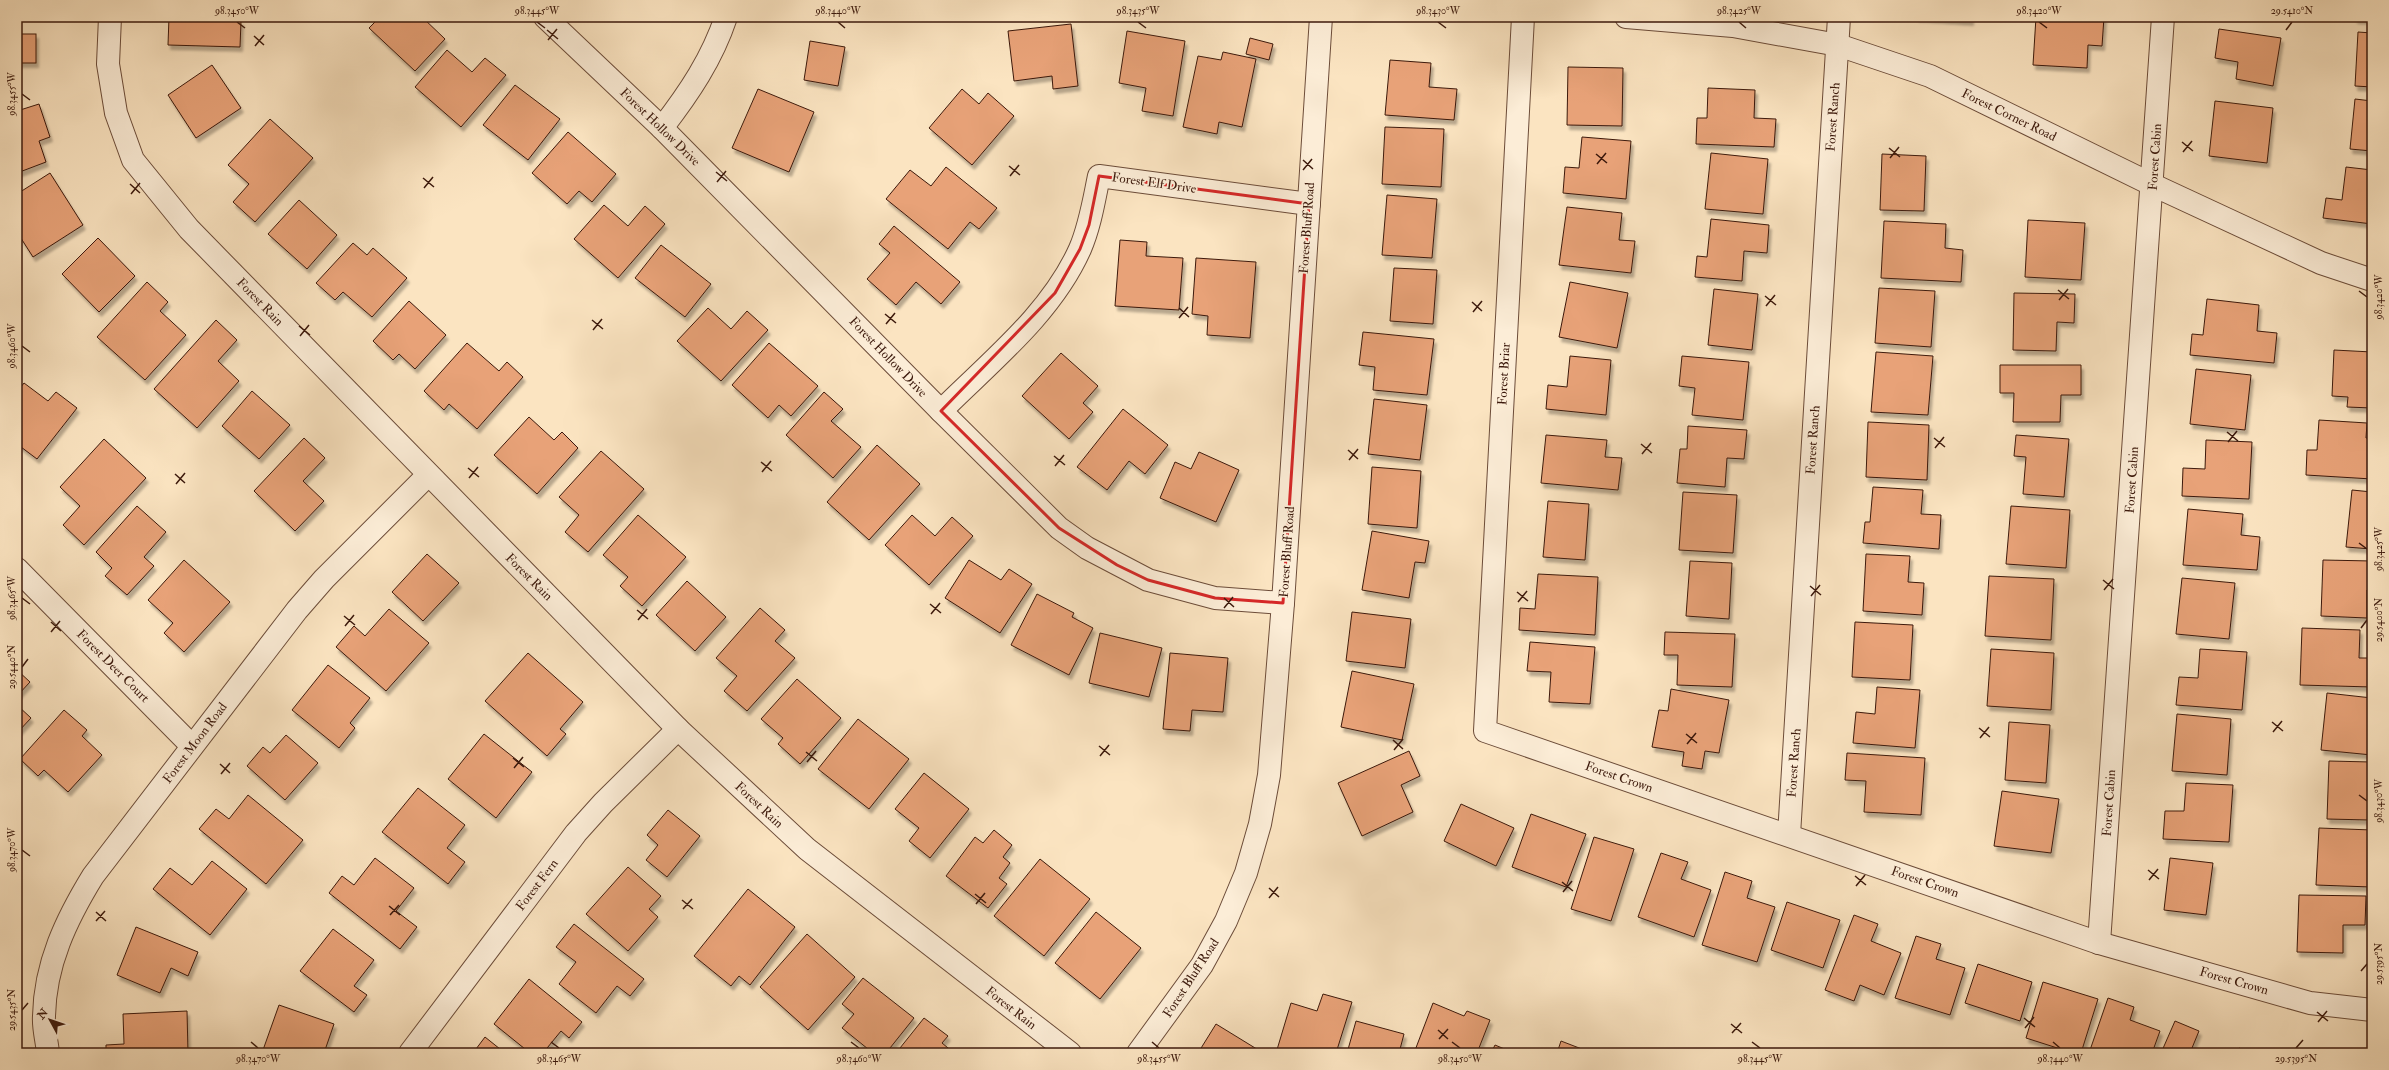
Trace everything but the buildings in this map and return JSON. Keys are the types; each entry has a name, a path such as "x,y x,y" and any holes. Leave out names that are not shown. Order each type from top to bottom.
{"street":[{"name":"Forest Rain","path":"110,17 108,64 116,113 133,160 189,229 678,729 807,849 1070,1053"},
{"name":"Forest Hollow Drive","path":"545,17 662,128 941,411 1059,528 1087,548 1148,580 1215,598 1284,603"},
{"path":"662,128 690,92 716,46 726,17"},
{"name":"Forest Bluff Road","path":"1138,1053 1202,965 1226,921 1246,873 1260,824 1269,774 1284,603 1321,17"},
{"name":"Forest Briar","path":"1485,731 1523,17"},
{"name":"Forest Corner Road","path":"1626,17 1733,26 1838,45 1930,76 2153,186 2321,264 2372,280"},
{"name":"Forest Ranch","path":"1789,835 1839,17"},
{"name":"Forest Cabin","path":"2099,942 2153,186 2163,17"},
{"name":"Forest Elf Drive","path":"941,411 1029,324 1055,293 1069,271 1087,231 1099,176 1309,204"},
{"name":"Forest Moon Road","path":"48,1053 44,1017 50,974 59,938 70,913 93,876 301,605 324,579 428,475"},
{"name":"Forest Deer Court","path":"17,569 192,746"},
{"name":"Forest Fern","path":"410,1053 576,833 603,803 678,729"},
{"name":"Forest Crown","path":"1485,731 2099,942 2310,1003 2372,1010"}],"highlighted area":[{"path":"1099,176 1309,204 1283,603 1215,598 1148,580 1117,565 1059,528 941,411 1055,293 1080,249 1089,225"}]}
